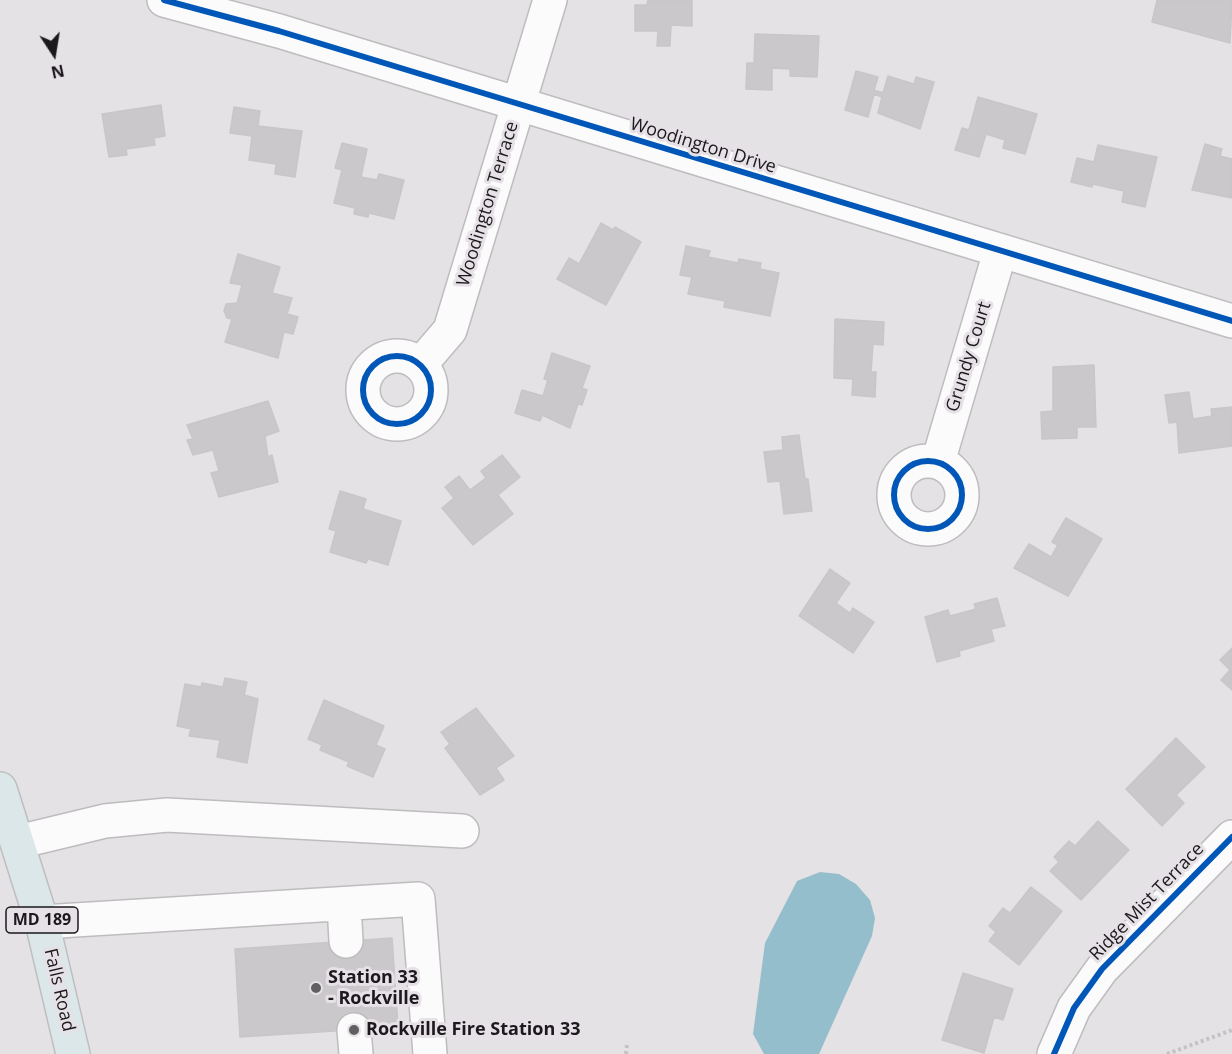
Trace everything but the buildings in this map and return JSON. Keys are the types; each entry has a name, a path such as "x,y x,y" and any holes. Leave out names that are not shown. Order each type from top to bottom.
{"main road":[{"name":"Falls Road","path":"0,789 42,922 73,1054"}],"street":[{"name":"Woodington Drive","path":"165,0 279,31 518,106 1232,321"},
{"name":"Woodington Terrace","path":"420,365 450,330 550,0"},
{"name":"Grundy Court","path":"938,462 1000,252"},
{"path":"18,842 105,821 168,815 462,831"},
{"name":"Ridge Mist Terrace","path":"1054,1054 1074,1008 1102,969 1232,837"},
{"path":"42,922 418,899 430,1054"},
{"path":"344,904 346,941"}],"path":[{"path":"1167,1054 1232,1030"},
{"path":"626,1054 627,1044"}],"water":[{"path":"820,872 839,874 856,884 870,900 875,918 872,936 819,1054 764,1054 753,1034 765,943 797,881"}],"cycle path":[{"path":"164,0 279,31 1232,321"},
{"path":"397,356 410,359 421,366 428,377 431,390 428,403 421,414 410,421 397,424 384,421 373,414 366,403 363,390 366,377 373,366 384,359 397,356"},
{"path":"921,461 935,461 947,466 957,476 962,495 957,514 947,524 935,529 921,529 909,524 899,514 894,502 894,488 899,476 909,466 921,461"},
{"path":"1054,1054 1074,1008 1102,969 1232,837"}],"place":[{"name":"Station 33 - Rockville","path":"316,988"},
{"name":"Rockville Fire Station 33","path":"354,1030"}]}
